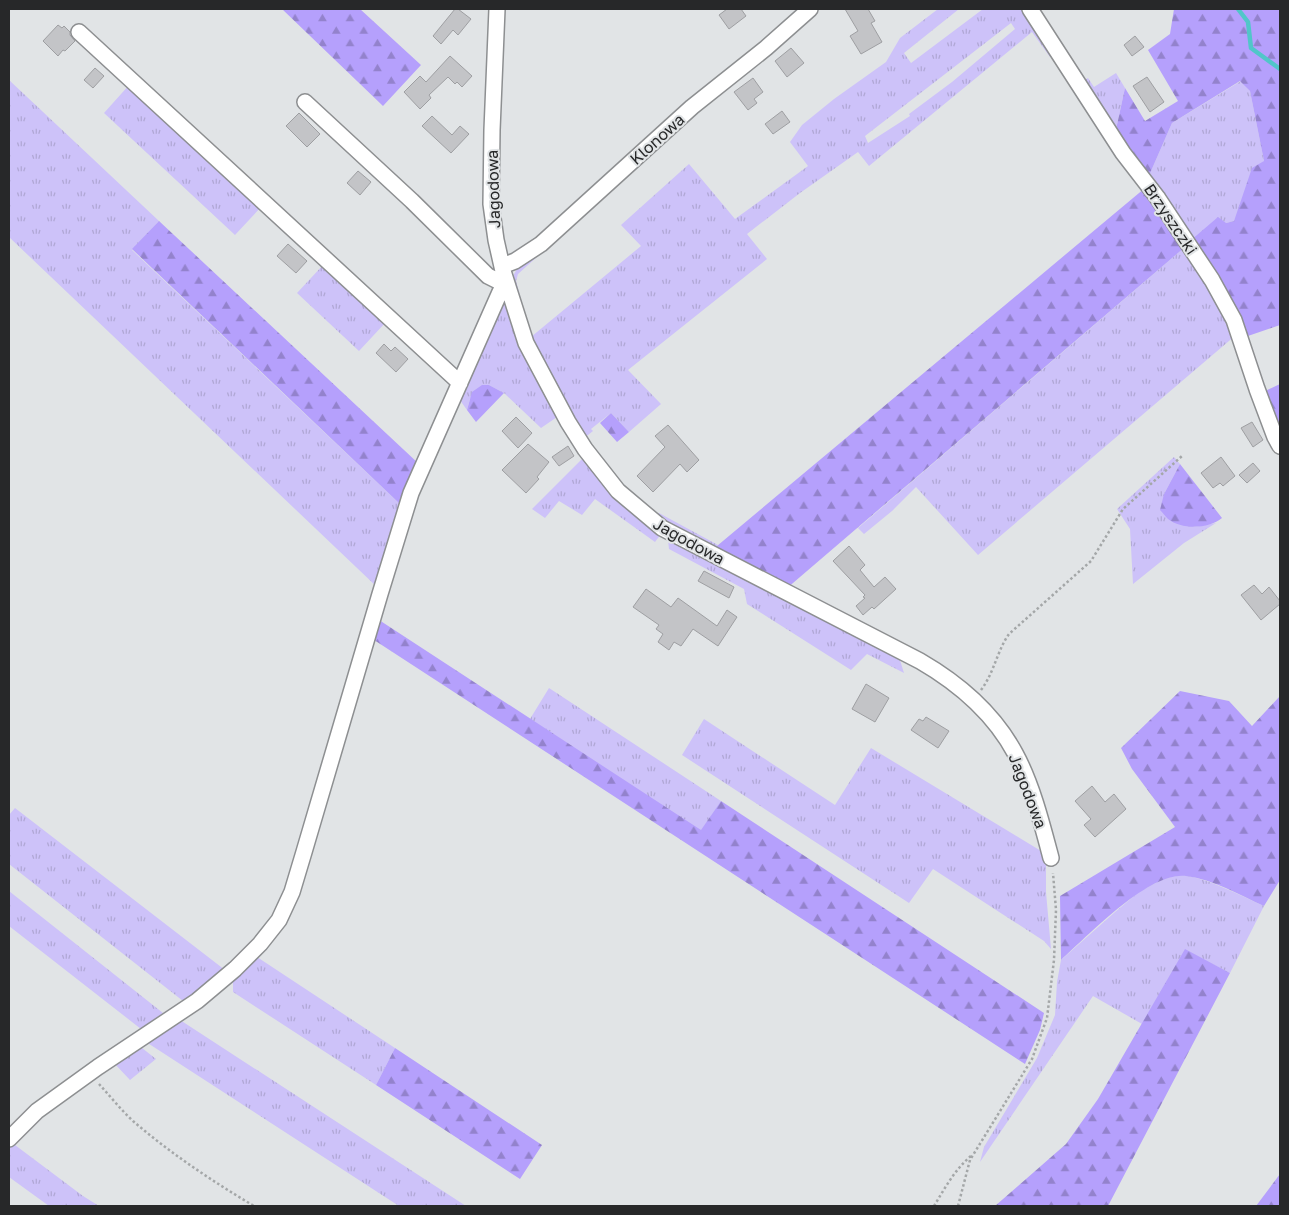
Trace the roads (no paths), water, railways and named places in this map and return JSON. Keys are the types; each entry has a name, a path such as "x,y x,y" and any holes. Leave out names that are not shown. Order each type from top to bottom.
{"street":[{"name":"Jagodowa","path":"497,9 492,130 491,204 493,227 505,283 526,343 568,422 585,449 608,480 627,500 662,528 928,666 955,684 973,700 1002,732 1021,764 1051,858"},
{"name":"Klonowa","path":"502,266 515,261 541,244 692,107 766,48 810,9"},
{"name":"Brzyszczki","path":"1030,9 1124,153 1212,280 1234,320 1274,437 1280,446"},
{"path":"79,32 460,383"},
{"path":"9,1139 37,1111 196,1001 242,963 279,920 292,892 411,493 505,283 488,276 412,201 305,102"}],"waterway":[{"path":"1238,9 1248,22 1251,48 1280,69"}]}
